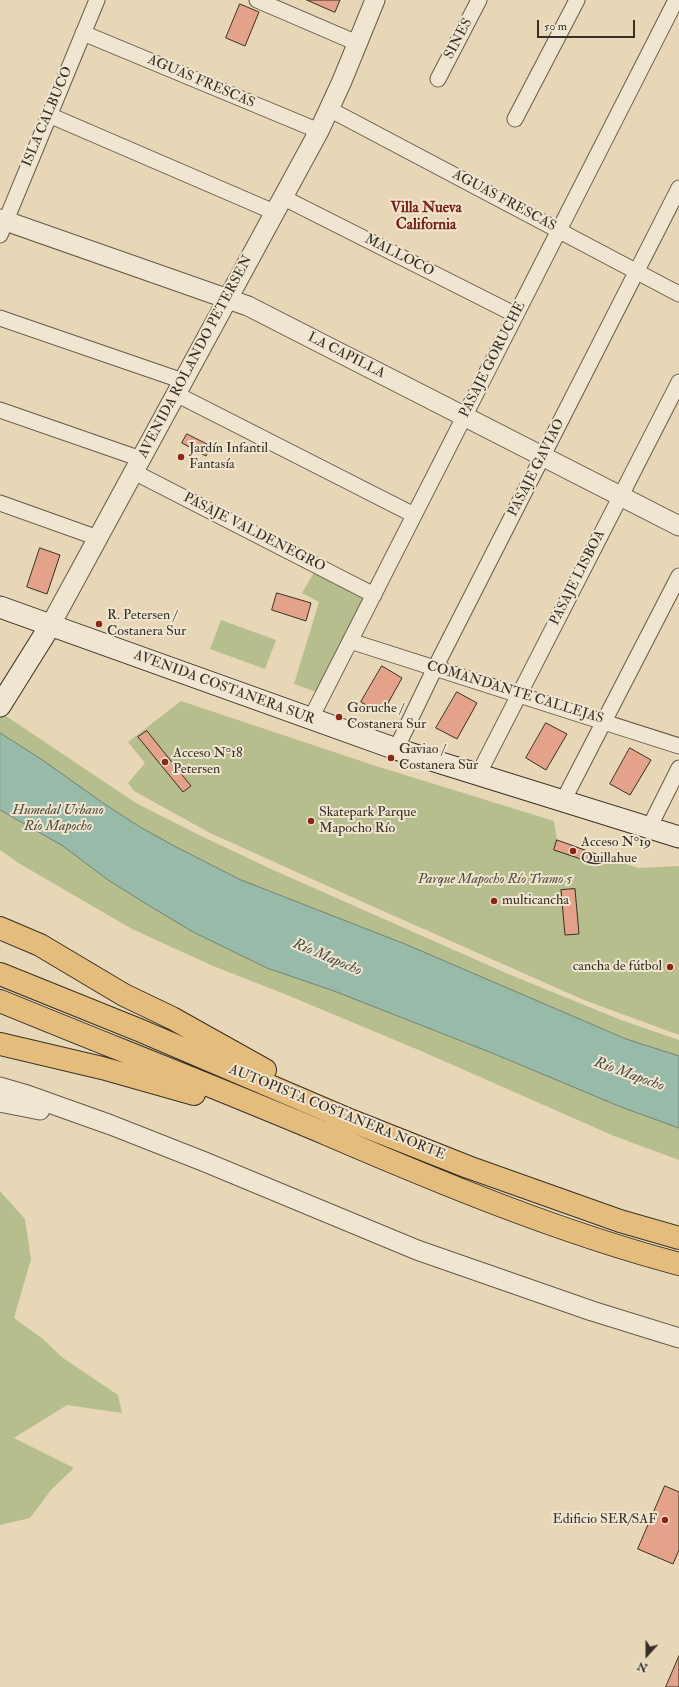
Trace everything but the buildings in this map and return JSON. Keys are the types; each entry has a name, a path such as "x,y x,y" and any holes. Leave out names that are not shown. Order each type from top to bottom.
{"highway":[{"path":"0,928 55,953 124,995 182,1023 314,1096 352,1121"},
{"name":"AUTOPISTA COSTANERA NORTE","path":"0,974 139,1030 352,1121 524,1188 620,1221 679,1238"},
{"name":"AUTOPISTA COSTANERA NORTE","path":"0,1001 399,1165 518,1212 575,1232 679,1264"},
{"path":"0,1044 141,1078 329,1135"}],"main road":[{"name":"AVENIDA COSTANERA SUR","path":"0,607 310,720 396,749 679,837"},
{"name":"AVENIDA ROLANDO PETERSEN","path":"5,698 50,626"}],"street":[{"name":"ISLA CALBUCO","path":"2,225 97,0"},
{"path":"257,0 357,43"},
{"name":"AVENIDA ROLANDO PETERSEN","path":"50,626 319,131 375,0"},
{"name":"SINES","path":"438,79 479,0"},
{"path":"515,119 577,0"},
{"name":"PASAJE GORUCHE","path":"310,720 676,0"},
{"name":"AGUAS FRESCAS","path":"84,33 319,131"},
{"name":"AGUAS FRESCAS","path":"329,109 679,294"},
{"name":"MALLOCO","path":"49,115 278,204 516,315"},
{"name":"PASAJE GAVIAO","path":"396,749 435,668 679,188"},
{"name":"LA CAPILLA","path":"2,225 227,298 256,310 679,526"},
{"path":"0,318 180,387 414,515"},
{"name":"PASAJE LISBOA","path":"478,775 620,496 677,389"},
{"name":"PASAJE VALDENEGRO","path":"0,410 138,466 374,595"},
{"path":"0,503 98,538"},
{"path":"562,801 679,576"},
{"name":"COMANDANTE CALLEJAS","path":"350,641 679,746"},
{"path":"649,828 679,768"},
{"path":"0,1087 112,1125 206,1162 417,1250 614,1318 679,1338"},
{"path":"0,1102 112,1125"}],"green space":[{"path":"315,571 365,599 319,693 294,684 319,602 302,593"},
{"path":"221,620 276,640 265,669 210,649"},
{"name":"Parque Mapocho Río Tramo 5","path":"181,701 376,766 554,821 557,840 638,868 679,866 679,1035 584,1000 374,907 210,833 134,791 128,783 145,763 128,742"},
{"name":"Humedal Urbano Río Mapocho","path":"0,712 136,803 199,835 271,869 506,973 621,1020 679,1040 679,1160 614,1136 421,1051 213,966 132,929 20,864 0,850"},
{"path":"0,1191 25,1219 31,1259 14,1318 43,1339 63,1358 118,1395 122,1413 67,1405 14,1438 74,1468 51,1490 30,1518 0,1525"}],"water":[{"name":"Humedal Urbano Río Mapocho","path":"0,733 41,759 140,827 241,880 405,944 626,1039 679,1056 679,1128 621,1107 497,1055 334,991 267,968 193,932 108,880 63,846 0,810"}],"place":[{"name":"Jardín Infantil Fantasía","path":"181,457"},
{"name":"R. Petersen / Costanera Sur","path":"99,624"},
{"name":"Goruche / Costanera Sur","path":"339,717"},
{"name":"Gaviao / Costanera Sur","path":"391,758"},
{"name":"Acceso N°18 Petersen","path":"165,762"},
{"name":"Skatepark Parque Mapocho Río","path":"311,821"},
{"name":"Acceso N°19 Quillahue","path":"573,851"},
{"name":"multicancha","path":"494,901"},
{"name":"cancha de fútbol","path":"670,967"},
{"name":"Edificio SER/SAF","path":"665,1520"}],"district":[{"name":"Villa Nueva California","path":"426,218"}],"water label":[{"name":"Río Mapocho","path":"327,958"},
{"name":"Río Mapocho","path":"629,1075"}]}
